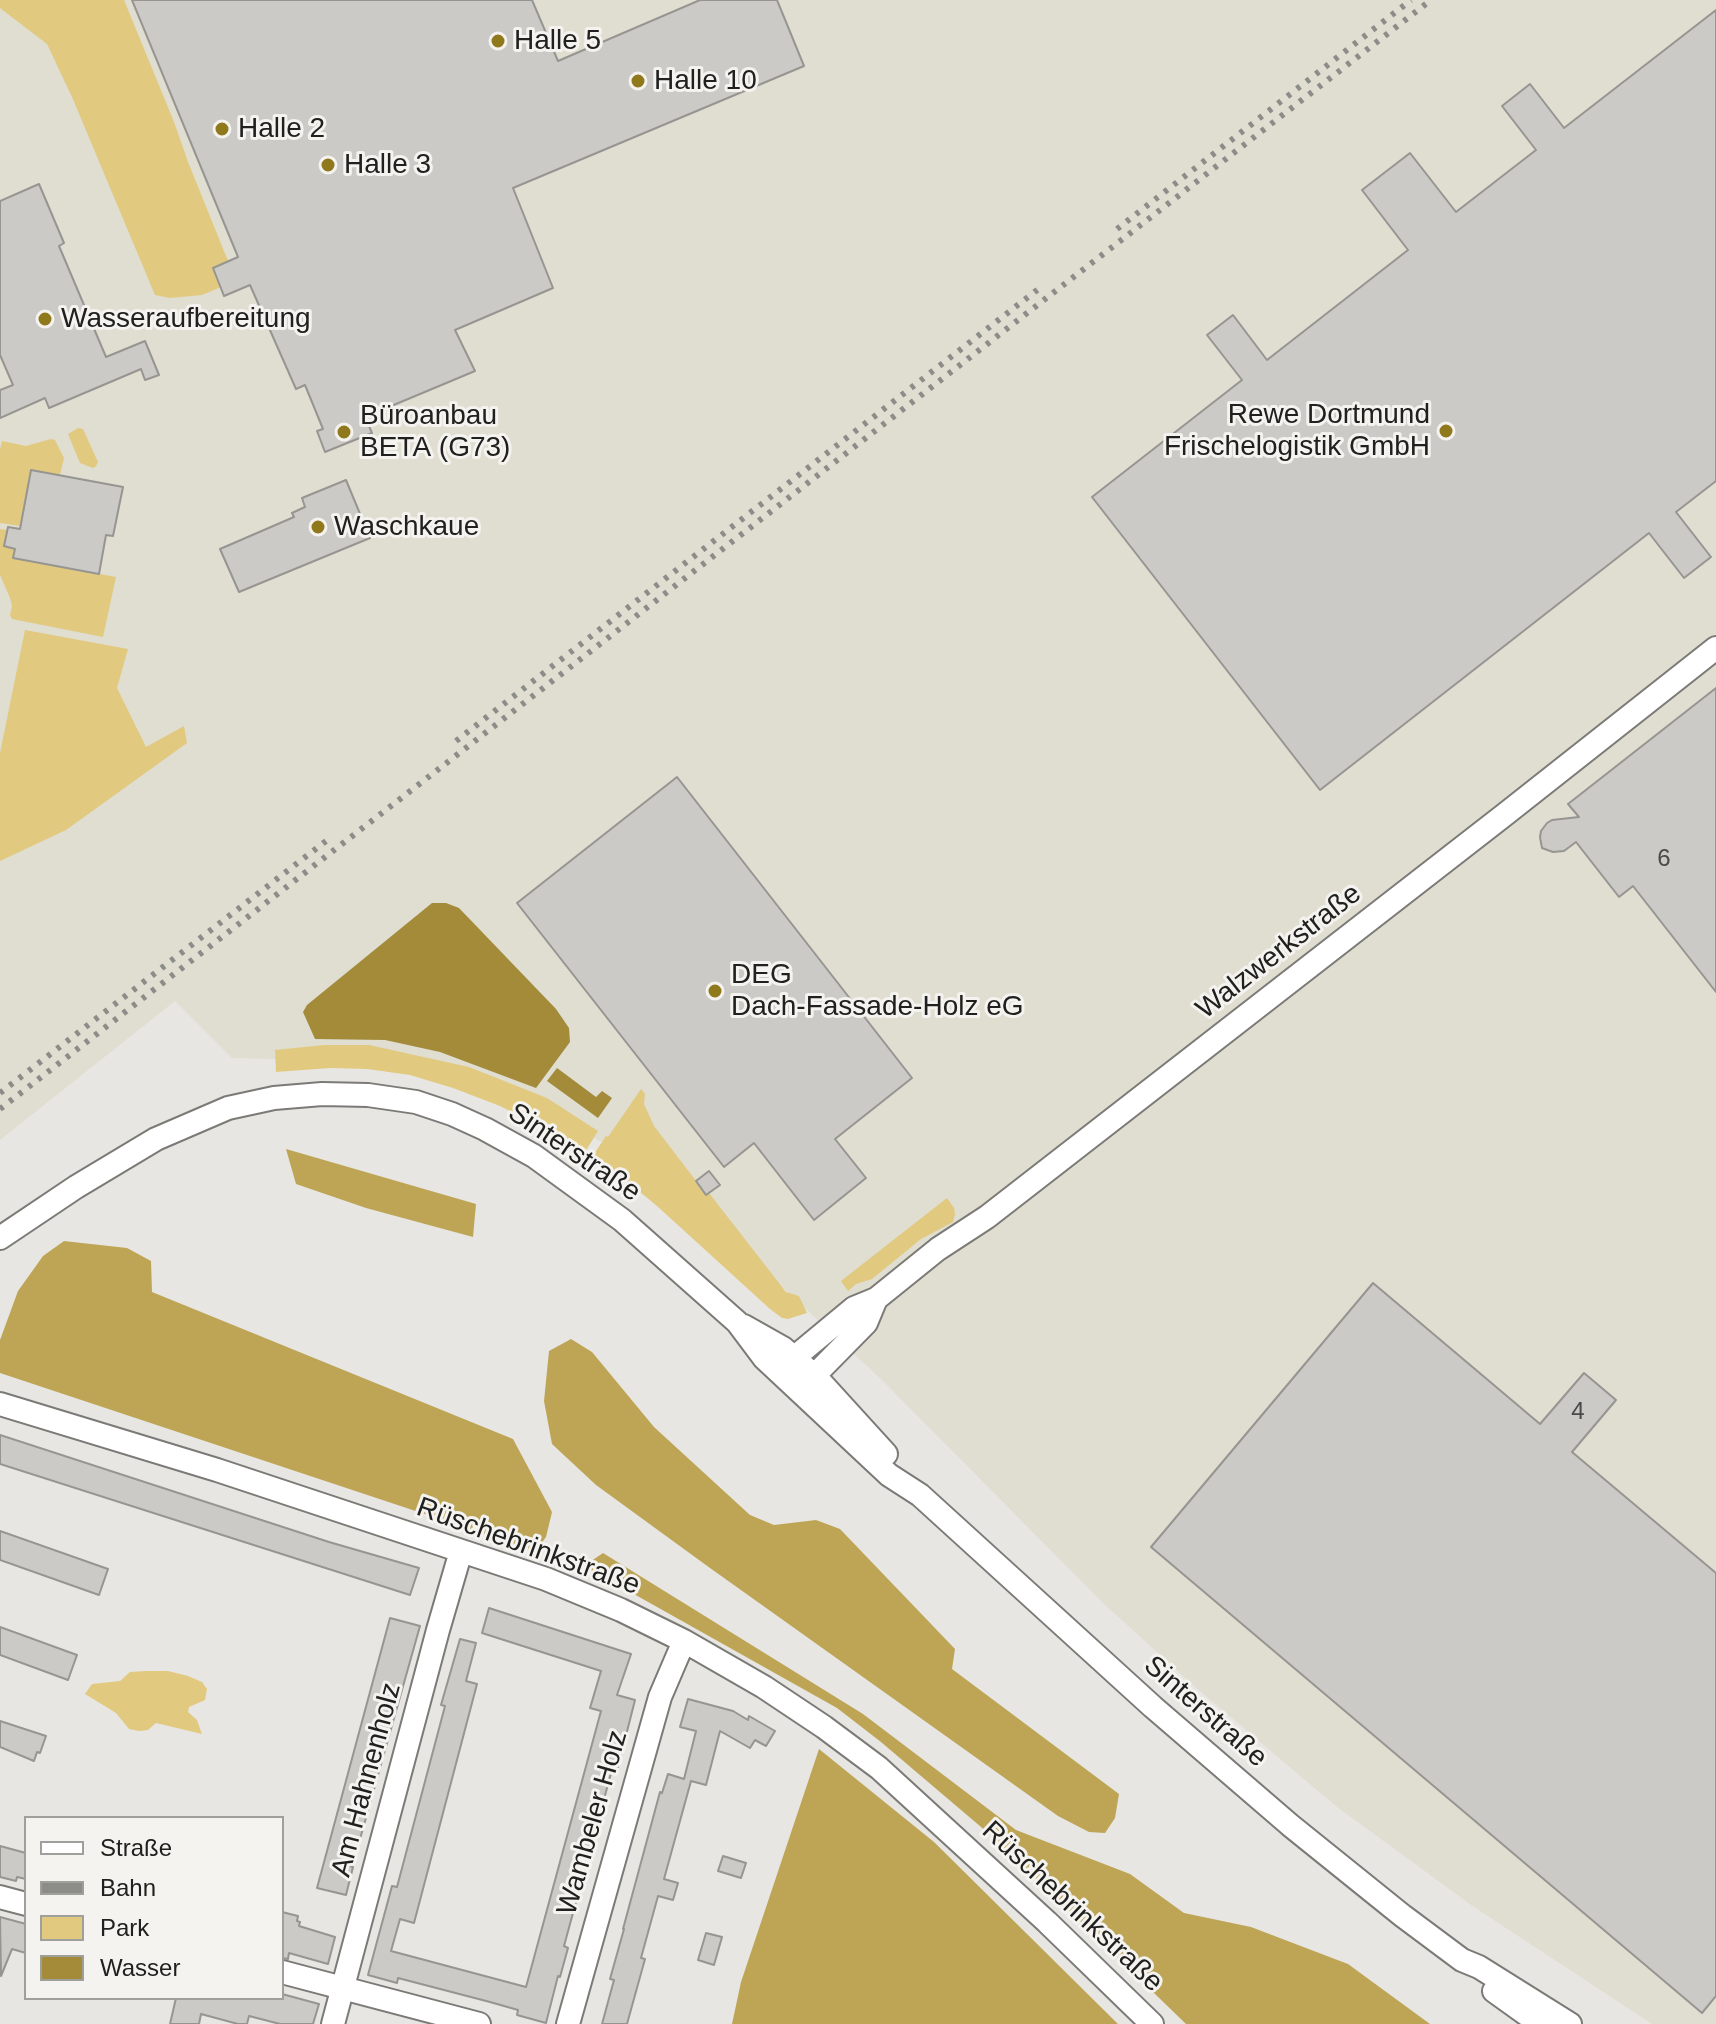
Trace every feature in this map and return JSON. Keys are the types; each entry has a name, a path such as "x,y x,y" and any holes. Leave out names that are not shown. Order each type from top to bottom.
{"street":[{"name":"Walzwerkstraße","path":"785,1364 854,1308 876,1299 938,1249 987,1217 1716,648"},
{"name":"Sinterstraße","path":"0,1238 156,1139 228,1108 274,1098 322,1094 368,1095 416,1102 485,1129 534,1156 622,1220 737,1322 783,1348 785,1364 889,1475 920,1495 1187,1737 1290,1825 1462,1960 1488,1972 1570,2024"},
{"name":"Walzwerkstraße","path":"807,1384 866,1323 876,1299"},
{"name":"Rüschebrinkstraße","path":"0,1404 217,1470 546,1579 684,1641 764,1687 879,1768 1047,1922 1152,2024"},
{"name":"Am Hahnenholz","path":"333,2024 461,1551"},
{"name":"Wambeler Holz","path":"568,2024 660,1697 684,1641"},
{"path":"0,1897 24,1903"},
{"name":"Sinterstraße","path":"1462,1960 1472,1974 1540,2024"},
{"path":"284,1973 479,2024"}],"shaded area":[{"path":"0,0 1716,0 1716,2024 1652,2024 1474,1907 1337,1807 1193,1685 1102,1602 881,1379 651,1165 523,1105 410,1062 232,1058 175,1001 0,1140"},
{"path":"286,1149 476,1204 473,1237 366,1208 296,1184"},
{"path":"64,1241 127,1248 151,1261 152,1292 513,1439 552,1512 546,1537 536,1551 0,1373 0,1340 18,1291 43,1256"},
{"path":"571,1339 592,1352 654,1427 750,1515 774,1525 816,1520 840,1529 955,1649 952,1669 1119,1794 1115,1818 1105,1833 1089,1832 1058,1816 596,1485 552,1444 544,1401 549,1351"},
{"path":"603,1553 863,1714 1016,1830 1130,1874 1184,1913 1251,1927 1348,1964 1430,2024 1186,2024 994,1838 881,1742 837,1708 584,1566"},
{"path":"819,1749 934,1842 1118,2024 732,2024 741,1982"}],"green space":[{"path":"0,0 124,0 228,261 213,268 221,287 202,295 170,298 155,295 47,44 0,8"},
{"path":"78,428 83,429 98,462 93,468 80,463 68,434"},
{"path":"55,440 64,458 60,475 31,470 20,526 0,523 2,441 26,446"},
{"path":"0,529 7,530 4,546 15,549 14,558 116,577 103,637 12,619 10,598 0,575"},
{"path":"25,630 128,649 117,688 146,747 184,726 187,743 66,830 0,861 0,753"},
{"path":"369,1045 469,1067 547,1098 598,1131 585,1152 500,1106 410,1075 330,1068 276,1072 275,1050"},
{"path":"641,1089 654,1126 786,1292 799,1296 807,1313 782,1318 657,1206 592,1157"},
{"path":"947,1198 954,1208 953,1222 921,1239 872,1279 856,1284 848,1291 841,1281"},
{"path":"168,1671 202,1682 207,1689 205,1700 189,1707 188,1712 197,1720 202,1734 156,1723 148,1730 129,1729 116,1713 85,1694 92,1684 120,1681 130,1672"}],"water":[{"path":"432,903 446,903 459,908 556,1009 569,1028 570,1042 536,1088 440,1052 385,1040 315,1039 303,1012 307,1005"},
{"path":"557,1068 596,1097 602,1091 612,1098 598,1118 547,1081"}],"building":[{"path":"132,0 532,0 558,61 700,0 777,0 804,66 513,188 553,288 455,330 475,371 365,417 372,433 325,452 317,431 323,429 305,385 296,389 250,285 224,296 213,268 238,257"},
{"name":"Rewe Dortmund Frischelogistik GmbH","path":"1716,10 1716,481 1676,512 1711,557 1684,578 1649,533 1320,790 1092,497 1242,380 1207,335 1233,315 1267,360 1408,250 1362,190 1410,153 1456,212 1536,150 1502,106 1530,84 1564,128"},
{"name":"Wasseraufbereitung","path":"39,184 64,243 59,246 106,357 145,341 159,375 145,380 141,369 49,408 45,398 0,418 0,390 13,385 0,355 0,201"},
{"path":"31,470 123,487 113,536 106,535 99,574 13,558 15,549 4,546 8,527 20,529"},
{"name":"Waschkaue","path":"346,480 370,538 239,592 220,549 294,517 292,513 305,507 302,498"},
{"path":"1716,688 1716,992 1633,886 1619,897 1576,842 1564,851 1553,852 1542,848 1540,837 1541,831 1552,820 1579,817 1568,804"},
{"name":"DEG Dach-Fassade-Holz eG","path":"677,777 912,1078 835,1139 866,1178 814,1220 754,1143 724,1167 517,903"},
{"path":"709,1171 720,1185 706,1195 696,1181"},
{"path":"1373,1283 1540,1424 1584,1373 1616,1400 1572,1452 1716,1573 1716,1996 1702,2013 1151,1547"},
{"path":"0,1435 329,1542 419,1568 410,1595 0,1464"},
{"path":"0,1531 108,1569 99,1595 0,1560"},
{"path":"489,1608 631,1654 617,1695 635,1700 618,1767 613,1766 546,2023 517,2015 518,2010 490,2002 398,1978 397,1983 368,1975 392,1886 397,1887 460,1639 476,1643 466,1681 477,1684 414,1923 400,1919 391,1951 526,1987 601,1711 590,1708 601,1671 482,1633"},
{"path":"390,1618 420,1626 360,1839 354,1837 347,1865 353,1867 346,1895 317,1888"},
{"path":"0,1627 77,1655 68,1680 0,1655"},
{"path":"688,1699 733,1711 748,1720 749,1716 775,1731 766,1746 755,1740 750,1748 720,1731 706,1785 691,1781 664,1879 678,1883 673,1900 658,1896 627,2024 602,2024 614,1980 610,1979 660,1792 668,1774 684,1779 696,1731 680,1727"},
{"path":"0,1721 46,1736 34,1761 0,1747"},
{"path":"0,1846 24,1852 24,1879 17,1877 16,1881 0,1877"},
{"path":"723,1856 746,1863 741,1878 718,1871"},
{"path":"284,1912 298,1916 299,1926 335,1937 328,1964 289,1953 288,1959 284,1958"},
{"path":"0,1917 24,1923 24,1952 12,1949 1,1976"},
{"path":"706,1933 722,1937 714,1965 698,1960"},
{"path":"284,1995 319,2004 313,2024 280,2024 249,2016 247,2024 238,2024 201,2014 199,2024 170,2024 176,2000 284,2000"}],"railway":[{"path":"1117,229 1411,0"},
{"path":"0,1109 1431,0"},
{"path":"456,741 1041,287"},
{"path":"0,1093 326,841"}],"place":[{"name":"Halle 5","path":"498,41"},
{"name":"Halle 10","path":"638,81"},
{"name":"Halle 2","path":"222,129"},
{"name":"Halle 3","path":"328,165"},
{"name":"Wasseraufbereitung","path":"45,319"},
{"name":"Rewe Dortmund Frischelogistik GmbH","path":"1446,431"},
{"name":"Büroanbau BETA (G73)","path":"344,432"},
{"name":"Waschkaue","path":"318,527"},
{"name":"DEG Dach-Fassade-Holz eG","path":"715,991"}]}
